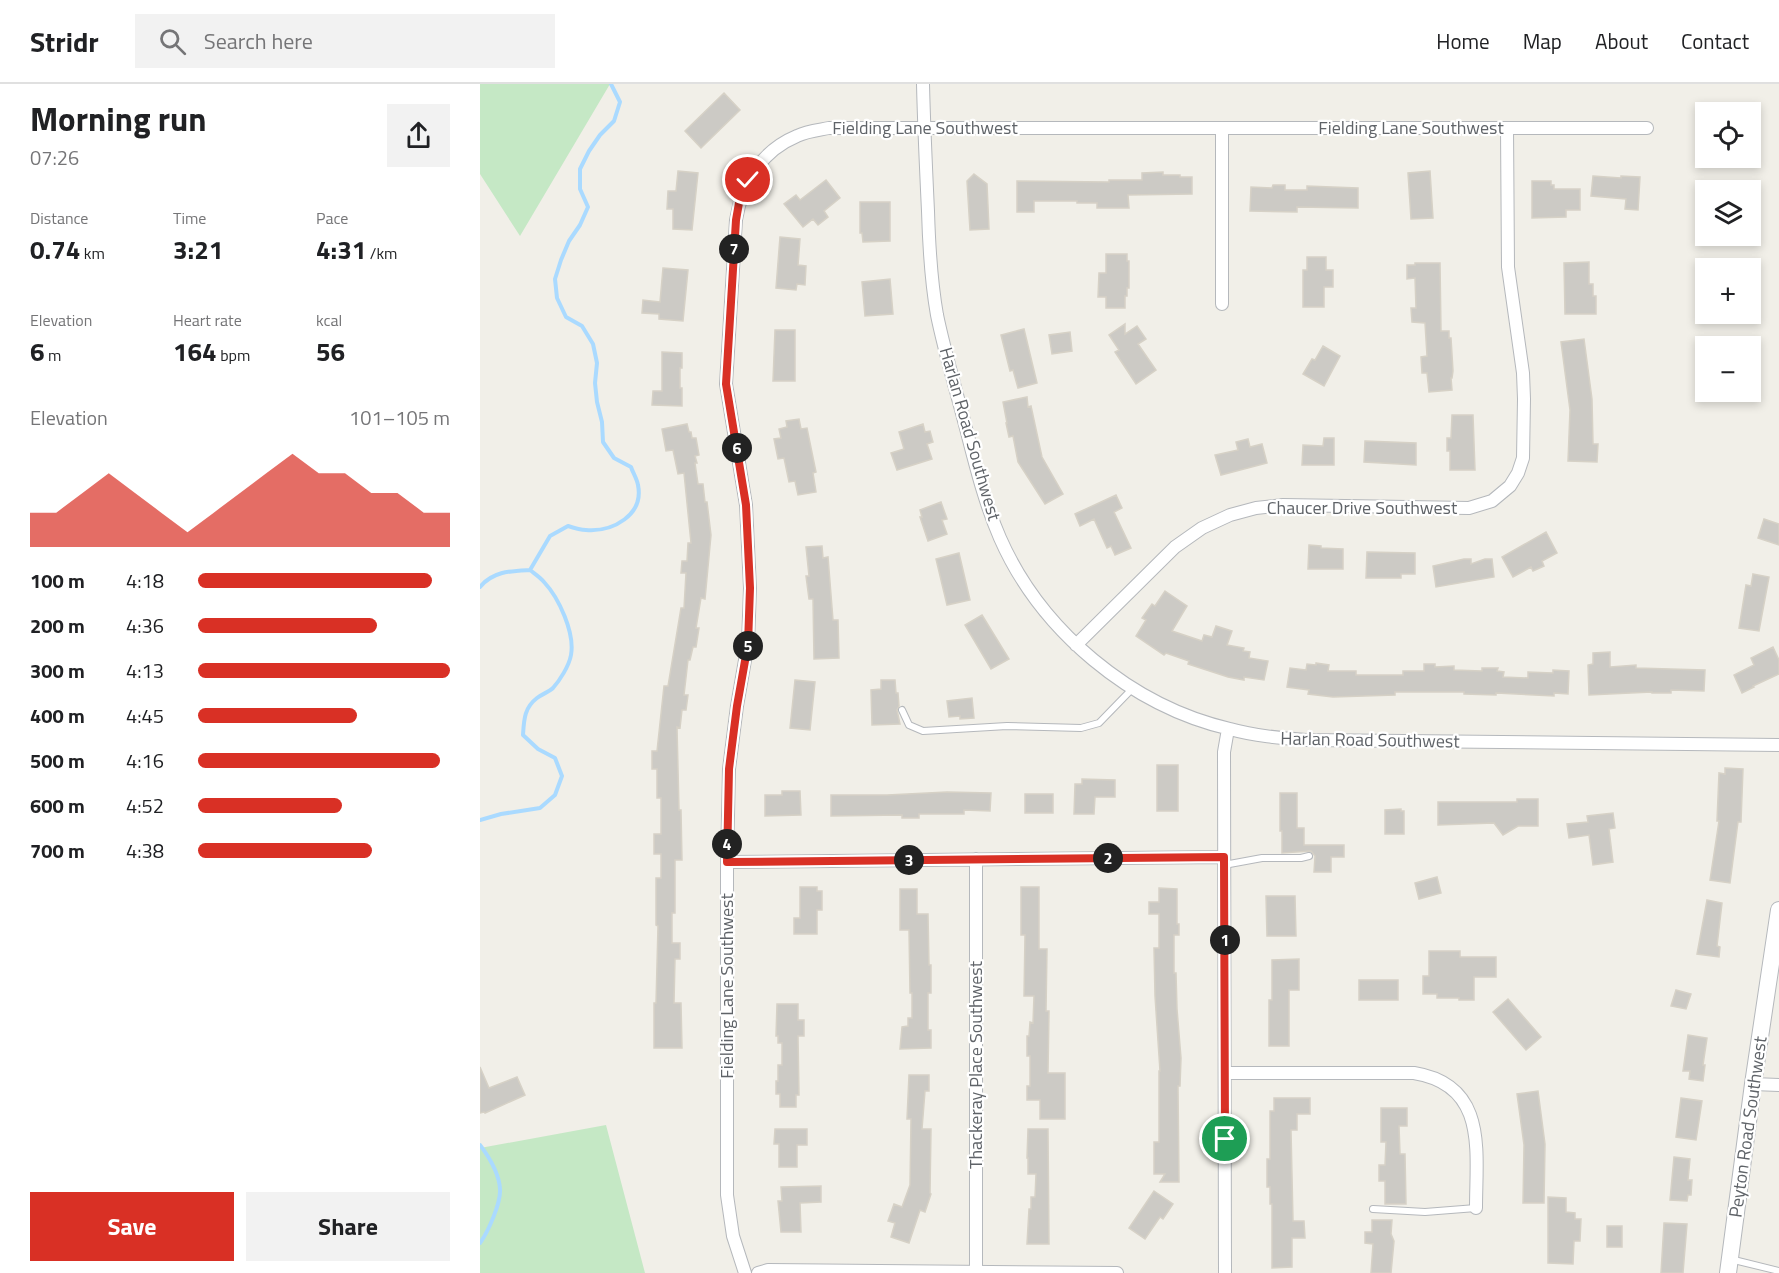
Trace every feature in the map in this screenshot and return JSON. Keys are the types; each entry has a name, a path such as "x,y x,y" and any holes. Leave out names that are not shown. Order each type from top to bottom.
{"street":[{"name":"Harlan Road Southwest","path":"923,84 930,267 937,316 983,494 1000,539 1020,576 1045,610 1076,645 1110,673 1145,696 1183,714 1228,729 1264,736 1306,740 1779,745"},
{"name":"Fielding Lane Southwest","path":"746,1273 733,1236 727,1195 727,862 729,769 748,644 750,588 746,505 726,384 736,220 739,203 748,180 761,160 777,147 798,135 829,128 1647,128"},
{"path":"1222,128 1222,304"},
{"name":"Chaucer Drive Southwest","path":"1076,645 1174,547 1202,528 1230,515 1256,508 1283,505 1469,508 1492,501 1510,486 1523,458 1524,399 1523,373 1508,267 1507,128"},
{"path":"1225,1273 1224,753 1228,729"},
{"path":"727,862 976,859 1224,861"},
{"name":"Thackeray Place Southwest","path":"976,859 976,1272"},
{"name":"Peyton Road Southwest","path":"1729,1266 1779,910"},
{"path":"1225,1072 1414,1073 1442,1080 1461,1096 1473,1120 1476,1135 1476,1208"},
{"path":"1753,1084 1779,1085"},
{"path":"759,1273 768,1270 1118,1273"}],"lane":[{"path":"902,710 909,725 923,731 1007,726 1080,728 1099,723 1133,688"},
{"path":"1224,861 1308,856"},
{"path":"1373,1209 1425,1212 1476,1208"},
{"path":"1729,1266 1779,1271"}],"green space":[{"path":"480,84 610,84 520,236 480,174"},
{"path":"606,1125 645,1273 480,1273 480,1148"}],"building":[{"path":"724,93 740,110 701,148 685,131"},
{"path":"678,171 698,173 692,230 673,229 673,209 667,209 668,191 676,191"},
{"path":"1430,171 1433,218 1411,219 1408,173"},
{"path":"1163,172 1163,175 1192,177 1192,194 1128,195 1129,208 1097,208 1097,203 1077,203 1077,201 1034,201 1034,212 1017,212 1017,181 1142,180 1142,173"},
{"path":"974,174 987,184 989,229 970,230 967,181"},
{"path":"1593,176 1640,177 1638,210 1625,209 1626,199 1591,196"},
{"path":"826,180 840,198 824,211 828,217 818,225 813,219 803,227 784,204 796,195 800,200"},
{"path":"1532,181 1551,181 1554,189 1580,189 1580,210 1566,210 1566,217 1532,218"},
{"path":"1273,185 1285,185 1285,190 1307,190 1307,186 1358,188 1358,208 1297,207 1297,212 1250,211 1251,187 1272,188"},
{"path":"860,202 890,202 890,241 863,242 862,233 860,233"},
{"path":"780,237 800,239 798,265 806,266 805,285 797,284 796,290 776,288"},
{"path":"1106,254 1127,254 1129,288 1125,296 1125,308 1106,308 1106,297 1098,297 1099,273 1106,273"},
{"path":"1307,257 1326,257 1326,270 1333,270 1333,287 1324,287 1324,307 1303,307 1303,270 1307,270"},
{"path":"1589,262 1589,284 1593,284 1593,296 1596,296 1596,314 1565,314 1564,263"},
{"path":"1415,263 1440,263 1441,331 1449,331 1449,338 1451,338 1452,390 1429,392 1427,373 1422,373 1421,357 1427,356 1425,323 1412,322 1411,308 1416,308 1415,278 1407,279 1407,265 1415,265"},
{"path":"663,268 688,270 683,321 659,319 659,314 642,313 643,300 660,302"},
{"path":"890,279 893,314 865,316 862,282"},
{"path":"1125,324 1125,334 1137,326 1146,339 1138,344 1156,370 1136,384 1115,352 1119,350 1109,335"},
{"path":"1024,329 1037,383 1018,388 1013,370 1010,371 1001,335"},
{"path":"775,330 795,330 795,381 773,381"},
{"path":"1070,332 1072,351 1052,354 1049,335"},
{"path":"1584,339 1592,399 1593,444 1598,444 1597,462 1568,461 1570,410 1561,342"},
{"path":"1323,346 1340,356 1324,386 1303,374"},
{"path":"662,352 682,353 680,388 682,388 682,406 652,405 653,391 662,391"},
{"path":"1027,397 1042,457 1063,494 1045,504 1018,462 1013,436 1009,437 1006,423 1003,402"},
{"path":"1452,415 1473,415 1475,470 1450,470 1447,438 1451,438"},
{"path":"799,419 801,429 807,428 816,472 813,473 816,492 798,495 795,481 789,482 784,458 778,459 774,439 781,438 779,429 787,427 786,421"},
{"path":"687,424 692,438 696,438 699,455 695,456 698,484 703,484 711,535 705,599 701,598 696,628 699,628 696,647 693,647 690,660 688,660 684,695 688,695 686,710 682,710 680,728 677,727 682,860 675,860 675,913 672,913 672,943 680,943 680,959 675,959 674,1003 681,1003 682,1048 654,1048 658,926 656,925 656,878 661,878 661,854 654,854 654,834 661,834 661,798 657,798 657,769 652,769 652,751 657,751 664,686 668,686 681,608 684,608 686,573 681,573 682,561 687,561 688,543 691,543 684,473 678,474 673,450 666,451 662,429"},
{"path":"923,424 925,432 930,431 933,442 927,444 932,459 897,470 891,453 904,449 899,432"},
{"path":"1324,438 1334,438 1334,465 1302,465 1303,445 1323,446"},
{"path":"1248,439 1250,447 1262,444 1267,463 1221,475 1215,455 1238,450 1236,442"},
{"path":"1365,441 1416,443 1416,465 1364,462"},
{"path":"1116,495 1122,508 1114,512 1131,548 1115,555 1111,546 1107,548 1094,519 1080,526 1075,514"},
{"path":"941,502 947,519 942,520 947,534 928,541 920,510"},
{"path":"1764,519 1779,524 1779,545 1758,538"},
{"path":"1546,532 1557,553 1542,561 1544,566 1533,571 1531,567 1513,577 1502,557"},
{"path":"1309,545 1343,549 1343,569 1308,569"},
{"path":"822,546 823,558 828,557 833,620 838,620 839,658 814,659 813,599 809,599 806,547"},
{"path":"1367,552 1415,553 1415,574 1401,574 1401,578 1366,578"},
{"path":"959,553 970,600 947,605 936,559"},
{"path":"1471,559 1471,564 1492,559 1494,577 1436,587 1433,566"},
{"path":"1753,574 1769,577 1759,631 1739,628 1746,585 1751,586"},
{"path":"1165,591 1187,606 1172,631 1202,641 1204,635 1212,637 1216,626 1232,631 1227,645 1244,648 1243,651 1250,652 1249,658 1268,661 1264,680 1228,677 1188,664 1189,661 1166,653 1164,655 1136,636 1146,620 1142,618 1152,604 1155,606"},
{"path":"982,615 1009,659 991,669 965,625"},
{"path":"1773,647 1779,660 1779,674 1742,693 1734,675 1754,665 1751,658"},
{"path":"1610,652 1610,667 1636,665 1636,668 1705,670 1704,691 1671,690 1671,693 1589,695 1588,665 1593,664 1593,653"},
{"path":"1316,663 1329,665 1328,671 1356,671 1356,675 1403,675 1403,671 1424,671 1424,664 1435,664 1435,667 1454,666 1454,670 1482,671 1482,668 1498,668 1497,671 1504,672 1503,677 1528,678 1528,672 1569,671 1568,694 1554,693 1554,696 1395,692 1395,695 1333,697 1308,694 1309,690 1287,687 1290,668 1306,670 1307,664 1316,665"},
{"path":"795,680 815,682 810,730 790,728"},
{"path":"881,680 895,680 900,724 872,725 871,690 881,689"},
{"path":"972,698 974,718 949,717 947,701"},
{"path":"1157,765 1178,765 1178,811 1157,811"},
{"path":"1725,768 1743,769 1741,822 1738,822 1730,883 1710,880 1719,821 1717,821 1719,773 1725,774"},
{"path":"1082,779 1115,780 1115,797 1095,797 1094,814 1074,814 1075,784 1082,784"},
{"path":"782,791 800,791 801,815 765,816 765,795 782,795"},
{"path":"991,793 990,811 964,810 964,814 919,814 919,818 902,818 902,815 831,816 831,795"},
{"path":"1280,793 1297,793 1297,828 1304,828 1304,845 1344,845 1344,857 1331,857 1331,872 1314,872 1315,856 1311,851 1282,853"},
{"path":"1025,794 1053,794 1053,813 1025,813"},
{"path":"1517,799 1538,799 1538,826 1518,826 1503,835 1494,823 1438,825 1438,802 1517,802"},
{"path":"1401,809 1404,811 1404,834 1385,834 1385,810"},
{"path":"1613,813 1615,828 1609,829 1613,862 1593,865 1589,835 1569,838 1567,824 1588,822 1587,816"},
{"path":"1437,877 1441,893 1419,899 1415,883"},
{"path":"800,887 817,887 817,891 822,891 822,910 817,910 817,934 794,934 794,918 800,918"},
{"path":"1021,887 1039,887 1039,949 1047,949 1048,1073 1065,1073 1065,1119 1040,1119 1040,1100 1027,1100 1027,1086 1030,1086 1030,1056 1027,1056 1027,1036 1029,1036 1030,1022 1033,1023 1034,996 1024,996 1025,935 1021,935"},
{"path":"1159,888 1177,889 1179,935 1174,935 1174,973 1176,973 1181,1058 1180,1086 1178,1086 1179,1182 1160,1182 1165,1174 1154,1174 1154,1142 1159,1142 1160,1071 1154,948 1159,948 1159,914 1149,914 1149,902 1159,902"},
{"path":"900,889 917,889 917,914 928,914 931,993 928,993 928,1030 931,1030 931,1048 900,1049 902,1027 908,1026 908,1018 912,1018 912,993 910,993 909,930 900,930"},
{"path":"1266,896 1295,896 1296,936 1267,936"},
{"path":"1707,900 1722,903 1717,946 1720,947 1719,957 1697,954"},
{"path":"1429,951 1460,951 1460,957 1496,957 1496,977 1474,977 1474,1000 1437,998 1437,994 1423,994 1423,976 1429,976"},
{"path":"1299,959 1299,990 1289,990 1289,1046 1269,1046 1272,960"},
{"path":"1359,980 1398,980 1398,1000 1359,1000"},
{"path":"1676,990 1691,994 1686,1009 1671,1006"},
{"path":"1508,999 1541,1037 1526,1050 1493,1012"},
{"path":"777,1004 798,1004 798,1020 804,1020 804,1036 798,1036 799,1095 796,1095 796,1107 780,1107 780,1094 776,1094 778,1065 782,1065 782,1043 778,1043 778,1036 776,1036"},
{"path":"1688,1035 1707,1038 1703,1081 1689,1079 1690,1071 1683,1071"},
{"path":"480,1067 489,1088 517,1077 525,1095 485,1113 480,1113"},
{"path":"909,1075 929,1075 929,1091 925,1091 922,1129 931,1129 931,1194 925,1212 920,1210 909,1243 891,1237 895,1223 888,1221 894,1204 902,1207 910,1185 911,1119 907,1119"},
{"path":"1538,1091 1545,1144 1544,1203 1523,1203 1524,1145 1517,1094"},
{"path":"1274,1098 1310,1098 1310,1114 1297,1114 1297,1130 1291,1130 1293,1221 1304,1221 1305,1238 1292,1238 1292,1267 1272,1268 1272,1204 1270,1204 1270,1187 1267,1187 1267,1159 1270,1159 1270,1111 1274,1111"},
{"path":"1681,1098 1702,1101 1696,1140 1676,1137"},
{"path":"1381,1108 1407,1108 1407,1126 1399,1126 1400,1154 1405,1154 1406,1204 1385,1204 1385,1181 1379,1181 1379,1165 1385,1165 1386,1142 1381,1142"},
{"path":"775,1129 807,1129 807,1145 797,1145 797,1167 779,1167 779,1144 774,1144"},
{"path":"1028,1129 1048,1129 1049,1244 1027,1244 1029,1209 1031,1209 1031,1197 1035,1197 1036,1174 1028,1174"},
{"path":"1674,1157 1690,1159 1688,1180 1692,1180 1691,1195 1688,1195 1687,1201 1670,1200"},
{"path":"821,1186 821,1202 800,1203 801,1232 781,1232 778,1201 782,1201 781,1187"},
{"path":"1154,1191 1173,1204 1163,1219 1160,1217 1145,1239 1129,1228"},
{"path":"1548,1197 1566,1198 1566,1212 1575,1213 1575,1219 1581,1219 1580,1241 1574,1241 1573,1264 1548,1263"},
{"path":"1372,1220 1392,1220 1391,1234 1394,1241 1391,1273 1371,1273 1373,1244 1365,1243 1365,1232 1372,1232"},
{"path":"1664,1223 1687,1224 1683,1273 1661,1273"},
{"path":"1607,1226 1622,1226 1622,1247 1607,1247"}],"waterway":[{"path":"530,570 550,536 568,526 582,530 596,530 616,525 631,513 639,496 631,467 614,458 603,442 595,383 597,363 593,344 582,326 566,317 557,298 555,279 569,241 588,207 580,189 580,169 600,135 614,121 620,102 611,84"},
{"path":"480,587 497,575 530,570 550,589 560,606 565,616 572,646 570,659 561,677 553,688 529,706 524,724 523,735 538,749 555,758 562,776 555,795 540,808 480,820"},
{"path":"480,1145 496,1171 500,1189 493,1217 480,1243"}],"route":[{"path":"748,180 739,203 736,220 726,384 746,505 750,588 748,644 729,769 727,862 1224,857 1225,1139"}]}
